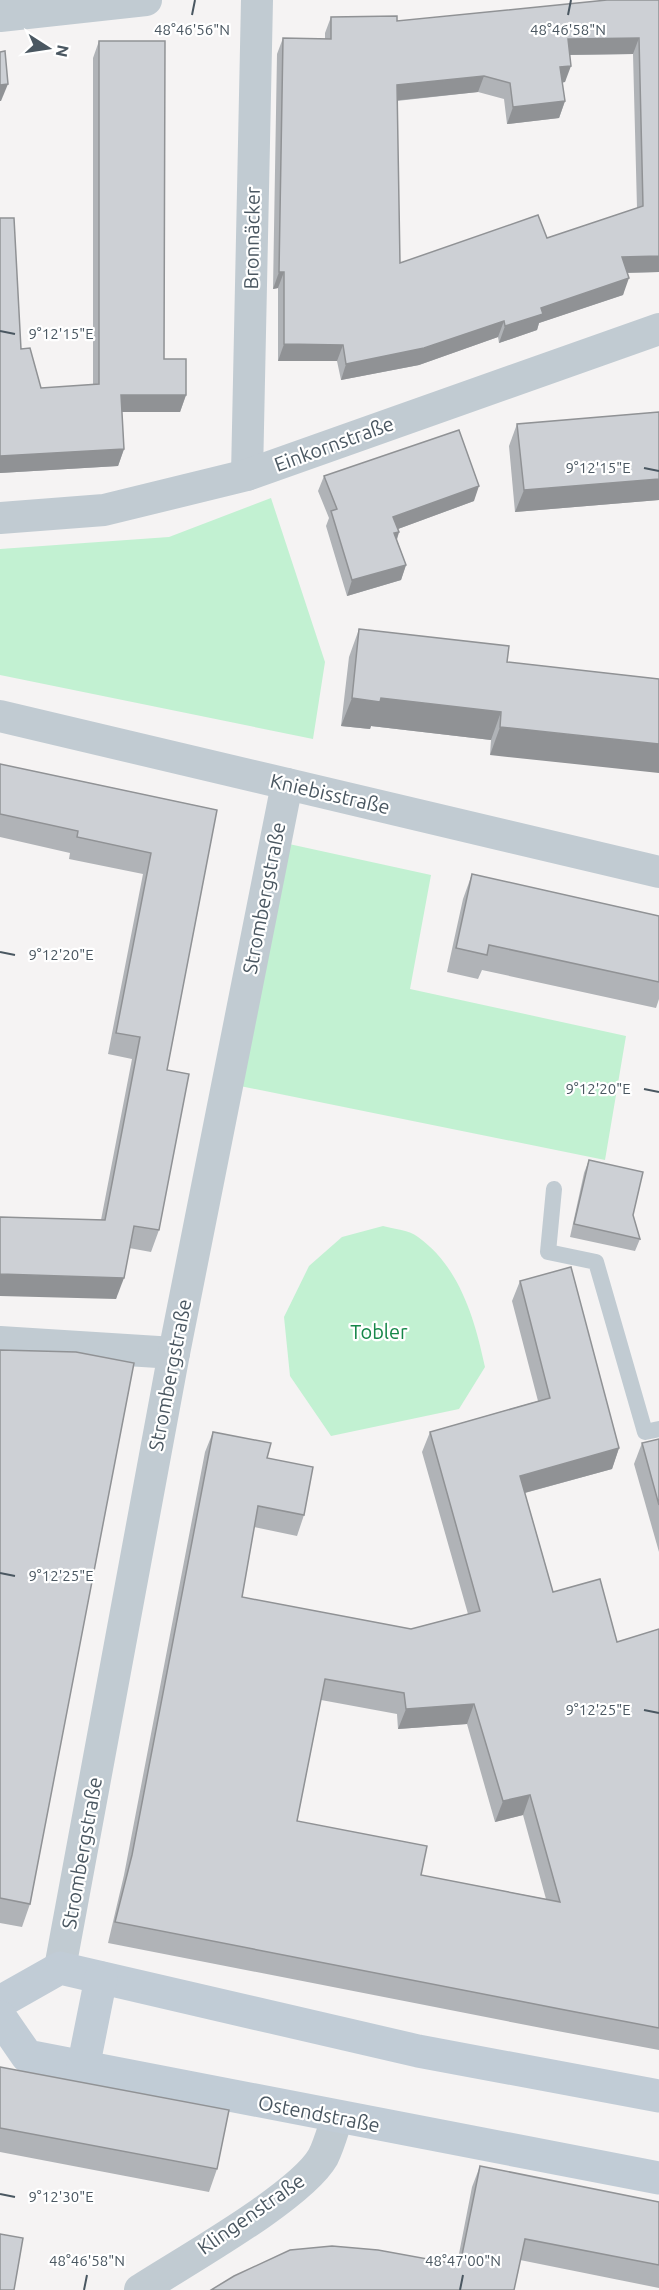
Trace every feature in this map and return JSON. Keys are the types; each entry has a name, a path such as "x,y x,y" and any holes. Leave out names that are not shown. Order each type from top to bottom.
{"street":[{"path":"0,16 146,0"},
{"name":"Bronnäcker","path":"247,475 257,0"},
{"name":"Einkornstraße","path":"0,518 104,510 247,475 659,329"},
{"name":"Kniebisstraße","path":"0,716 659,872"},
{"name":"Strombergstraße","path":"60,1968 174,1353 286,784"},
{"path":"0,1342 174,1353"},
{"path":"0,2002 60,1968 418,2051 659,2096"},
{"path":"83,2068 101,1978"},
{"name":"Ostendstraße","path":"0,2017 27,2056 337,2118 659,2178"},
{"name":"Klingenstraße","path":"140,2290 257,2214 307,2176 323,2157 337,2118"}],"lane":[{"path":"554,1189 548,1252 596,1262 645,1432 659,1429"}],"green space":[{"path":"271,498 325,662 313,739 0,675 0,549 169,537"},
{"path":"289,844 431,875 410,989 626,1036 605,1160 235,1085"},
{"name":"Tobler","path":"383,1226 415,1235 433,1249 445,1263 464,1296 485,1367 459,1409 331,1436 290,1376 284,1317 309,1266 342,1237"}],"building":[{"path":"607,0 659,0 659,256 622,257 629,278 541,308 543,314 505,326 504,321 424,348 346,364 343,345 284,344 284,272 279,272 283,38 331,39 331,17 397,16 397,21","holes":["639,38 643,206 547,238 538,215 400,263 397,85 484,76 510,83 513,107 565,101 560,67 571,66 568,39"]},
{"path":"99,41 165,41 164,359 186,359 186,395 121,395 124,449 0,456 0,218 14,218 21,349 30,348 41,388 99,384"},
{"path":"5,51 8,84 0,85 0,52"},
{"path":"659,412 659,479 524,490 517,424"},
{"path":"459,430 479,486 393,517 399,532 394,533 406,565 352,580 331,511 337,509 324,476"},
{"path":"359,629 509,646 507,662 659,679 659,744 500,727 501,712 381,698 380,702 352,698"},
{"path":"0,764 217,810 167,1070 189,1074 159,1230 134,1226 124,1278 0,1274 0,1217 105,1220 140,1037 116,1033 151,853 77,837 78,831 0,814"},
{"path":"472,874 659,916 659,982 489,945 487,955 456,948"},
{"path":"589,1160 643,1172 633,1215 640,1239 574,1224"},
{"path":"571,1267 619,1448 520,1476 553,1592 600,1579 617,1642 659,1629 659,2028 115,1922 132,1855 213,1432 271,1443 267,1458 313,1467 304,1515 258,1506 242,1597 411,1629 480,1611 430,1432 550,1398 520,1281","holes":["325,1679 404,1693 406,1709 474,1704 503,1801 530,1795 560,1902 421,1875 427,1846 297,1821"]},
{"path":"0,1350 76,1352 134,1363 30,1904 0,1898"},
{"path":"659,1439 659,1505 642,1443"},
{"path":"0,2067 229,2110 217,2169 0,2128"},
{"path":"480,2166 659,2202 659,2265 525,2239 514,2290 211,2290 234,2276 290,2250 332,2246 378,2250 460,2265"},
{"path":"0,2234 23,2238 14,2290 0,2290"}]}
